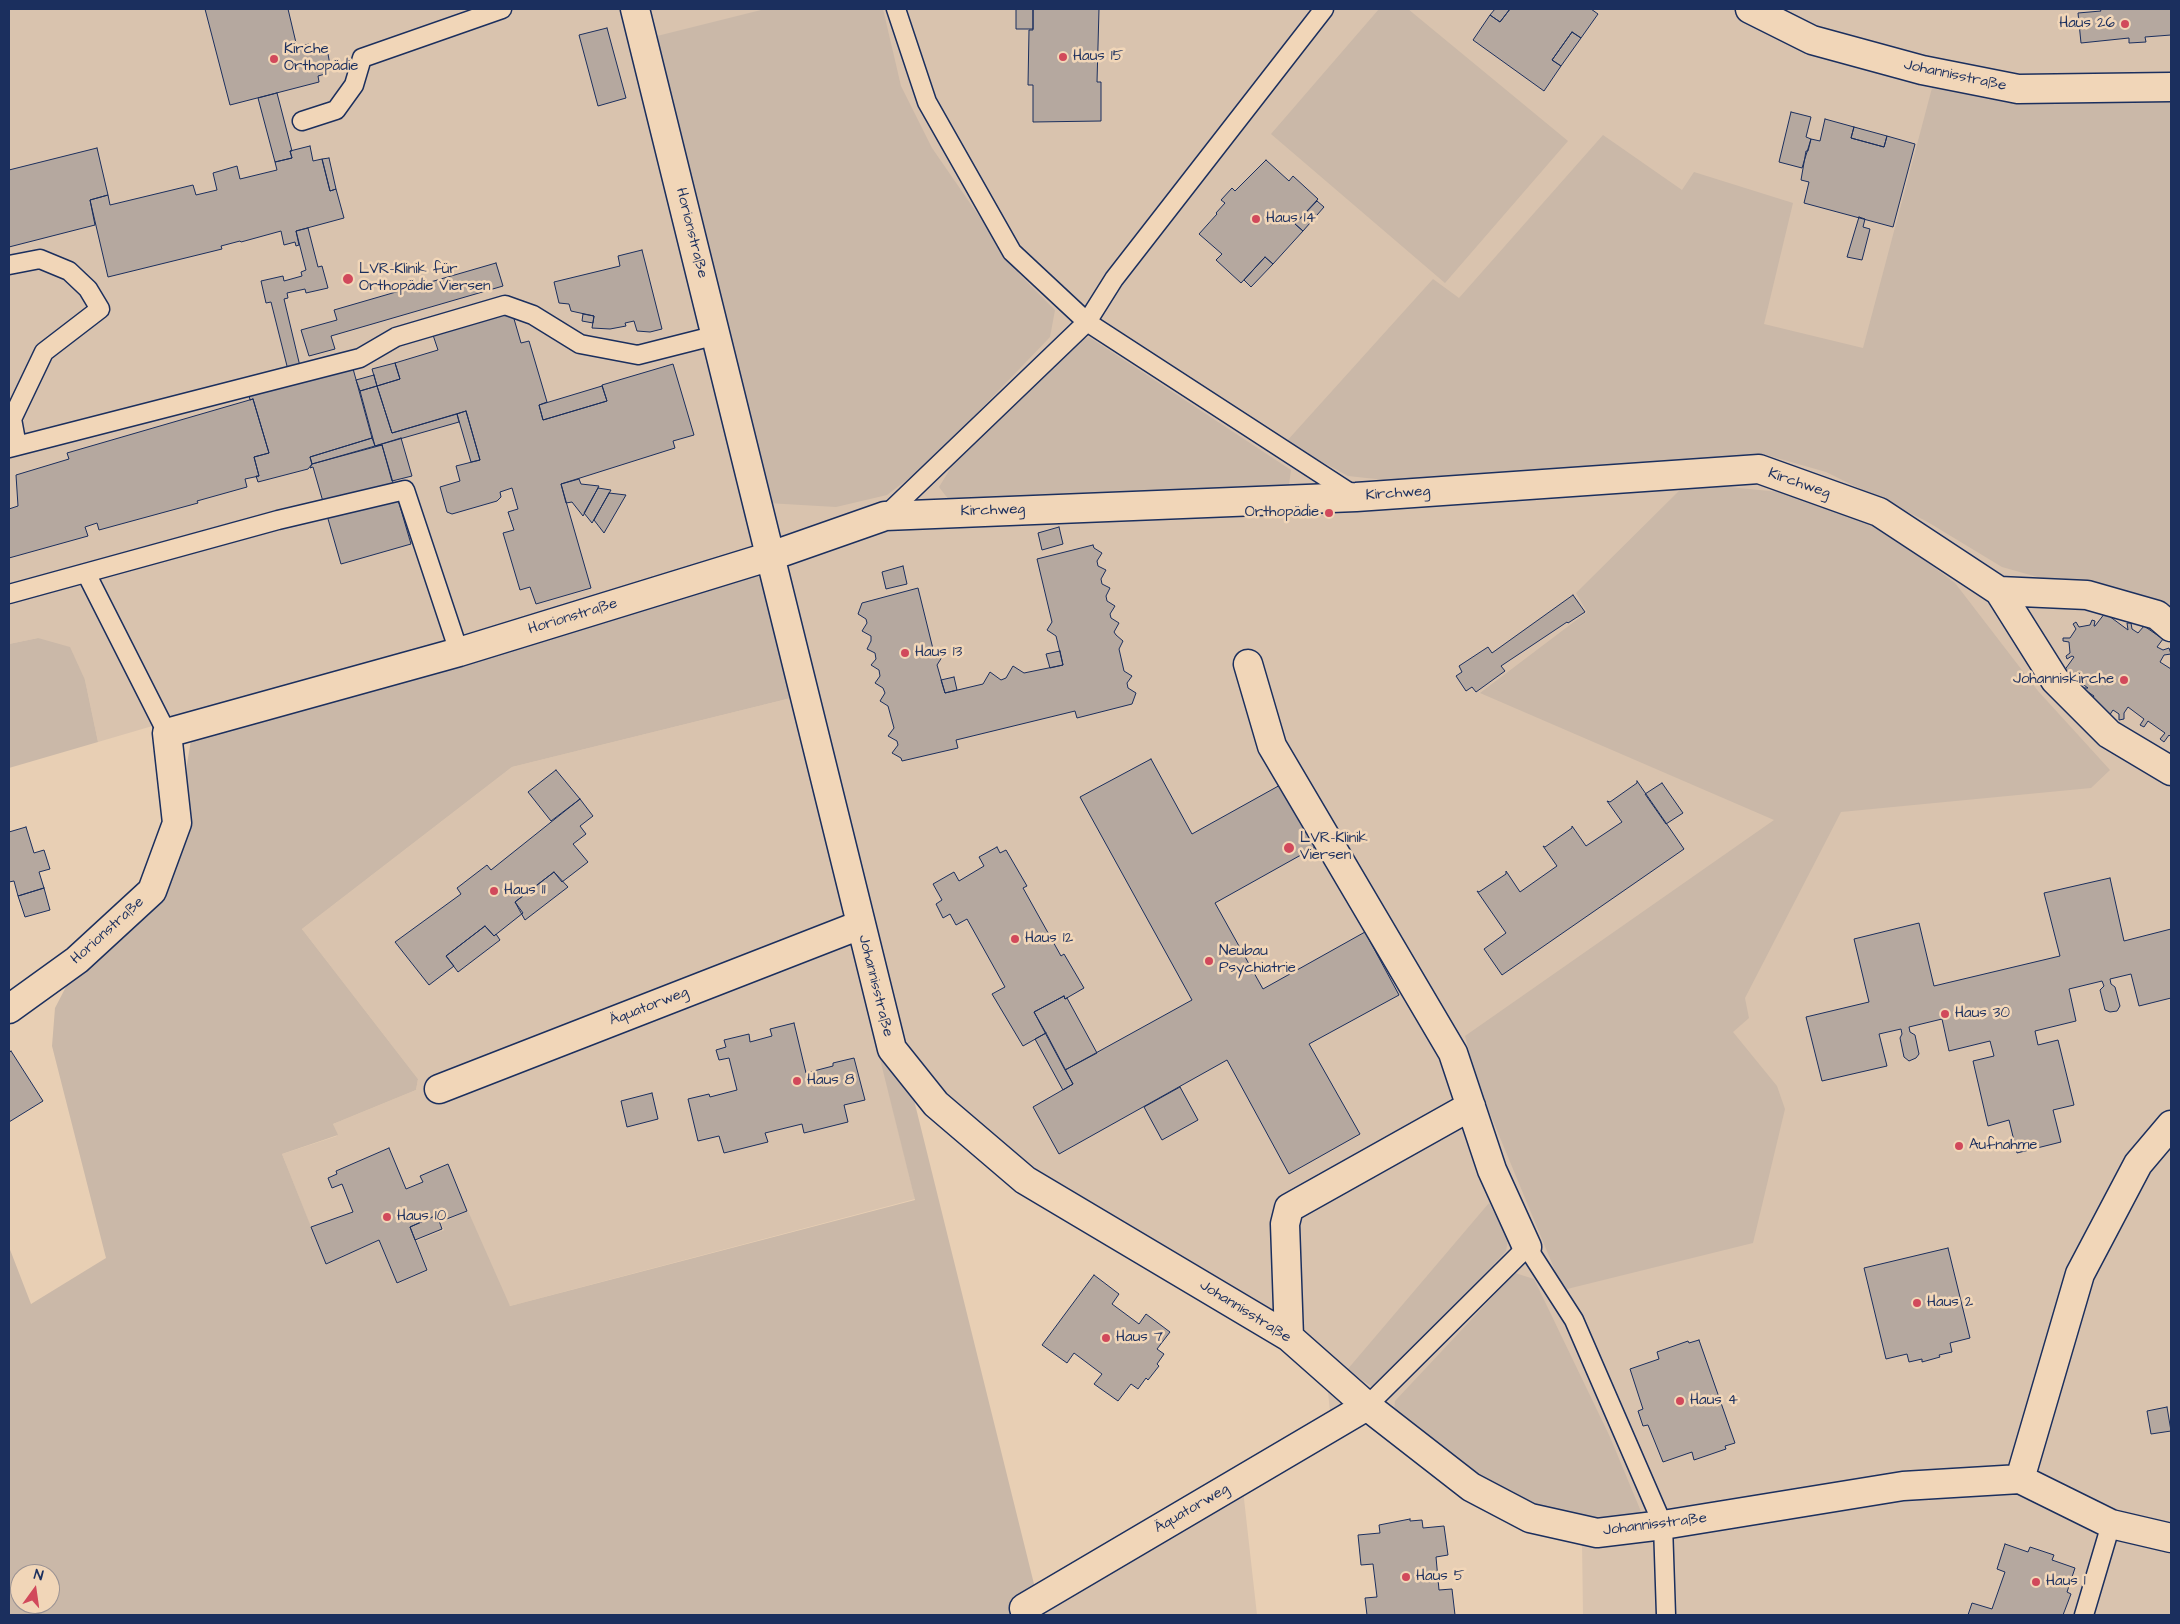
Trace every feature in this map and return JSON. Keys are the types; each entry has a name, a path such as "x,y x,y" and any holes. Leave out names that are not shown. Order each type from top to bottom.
{"street":[{"name":"Horionstraße","path":"9,1009 77,960 152,892 177,823 167,733 458,652 772,556 635,9"},
{"name":"Johannisstraße","path":"1750,9 1812,40 1922,70 2018,89 2171,87"},
{"name":"Kirchweg","path":"772,556 885,516 1356,497 1759,469 1879,512 2000,591 2055,680 2109,734 2171,771"},
{"name":"Johannisstraße","path":"772,556 775,576 892,1049 936,1104 1024,1180 1290,1337 1366,1406 1471,1487 1530,1518 1597,1532 1663,1525 1903,1486 2020,1479 2111,1524 2171,1538"},
{"name":"Kirchweg","path":"2000,591 2087,596 2157,615 2171,627"},
{"path":"1248,664 1272,746 1453,1054 1492,1170 1527,1247"},
{"name":"Äquatorweg","path":"439,1090 860,925"},
{"path":"1290,1337 1285,1224 1290,1208 1471,1106"},
{"path":"2020,1479 2080,1274 2138,1164 2171,1125"},
{"name":"Äquatorweg","path":"1026,1615 1024,1608 1366,1406"}],"lane":[{"path":"302,122 336,110 354,85 362,58 502,9"},
{"path":"896,9 927,102 1012,252 1087,322 1356,497"},
{"path":"885,516 1087,322 1114,279 1324,9"},
{"path":"9,265 40,259 69,271 88,288 100,310 44,352 12,419 13,447 360,358 396,337 505,305 533,315 580,344 638,355 717,335"},
{"path":"9,594 278,520 405,490 458,652"},
{"path":"86,573 167,733"},
{"path":"1366,1406 1527,1247 1574,1320 1663,1525 1666,1615"},
{"path":"2084,1615 2111,1524"}],"shaded area":[{"name":"LVR-Klinik für Orthopädie Viersen","path":"9,9 621,9 755,549 98,742 85,680 38,638 9,644"},
{"name":"LVR-Klinik Viersen","path":"646,9 2171,9 2171,1615 1583,1615 1582,1541 1473,1498 1367,1424 1351,1425 1330,1412 1327,1381 1203,1297 1048,1208 914,1100 880,1056 915,1199 510,1306 441,1222 444,1230 416,1241 428,1270 396,1284 379,1240 326,1265 282,1154 337,1136 333,1124 416,1090 418,1079 302,929 512,767 791,698 761,574"},
{"path":"765,9 883,9 901,86 932,148 1019,274 1055,310 1050,337 929,463 887,495 836,507 767,503 653,37"},
{"path":"1379,9 1408,9 1568,141 1445,283 1271,134"},
{"path":"1932,88 2009,103 2171,100 2171,607 2104,584 2041,578 2002,567 1926,521 1826,472 1763,454 1394,481 1348,476 1286,442 1433,279 1459,298 1603,135 1682,190 1694,172 1793,203 1764,324 1863,348"},
{"path":"1089,337 1291,470 1289,485 949,500 939,487 952,466 1044,371 1077,341"},
{"path":"1687,483 1780,492 1877,525 1955,583 2038,691 2110,770 2091,788 1841,812 1745,998 1749,1018 1733,1032 1777,1086 1785,1109 1753,1243 1563,1290 1477,1082 1465,1036 1774,820 1480,693 1587,612 1576,593"},
{"path":"761,574 791,698 512,767 302,929 418,1079 416,1090 333,1124 338,1135 282,1154 326,1264 379,1240 397,1284 428,1270 416,1241 444,1230 441,1223 468,1211 510,1306 915,1200 879,1055 914,1100 1035,1588 1017,1615 9,1615 9,1247 31,1304 106,1258 52,1046 55,1008 70,979 156,900 187,818 187,764 191,740"},
{"path":"38,638 70,647 85,680 98,742 9,768 9,644"},
{"path":"1489,1203 1508,1240 1506,1251 1388,1379 1374,1388 1347,1370"},
{"path":"1515,1273 1534,1279 1610,1437 1642,1514 1634,1524 1557,1516 1473,1475 1394,1412 1395,1401"},
{"path":"1243,1490 1257,1615 1042,1615 1041,1610"}],"building":[{"name":"Kirche Orthopädie","path":"205,9 288,9 297,47 309,44 311,50 319,48 328,54 330,65 325,74 318,76 319,82 230,105"},
{"path":"1016,9 1033,9 1033,29 1016,29"},
{"name":"Haus 15","path":"1033,9 1099,9 1097,82 1101,82 1101,121 1033,122 1033,85 1028,85 1029,30 1033,30"},
{"path":"1495,9 1510,9 1500,22 1490,15"},
{"path":"1510,9 1591,9 1598,14 1581,38 1572,32 1552,60 1561,66 1544,91 1473,40 1490,15 1500,22"},
{"name":"Haus 26","path":"2100,9 2171,9 2171,35 2145,37 2146,42 2129,43 2129,38 2081,43 2078,13 2101,11"},
{"path":"607,28 626,98 598,106 579,35"},
{"path":"1572,32 1581,38 1561,66 1552,60"},
{"path":"277,93 292,151 290,151 292,158 275,162 258,98"},
{"path":"1791,112 1811,117 1806,137 1811,139 1802,168 1779,162"},
{"path":"1825,119 1854,127 1851,138 1884,147 1887,136 1915,144 1893,227 1804,203 1809,182 1801,180 1806,151 1808,151 1811,139 1820,141"},
{"path":"1854,127 1887,136 1884,147 1851,138"},
{"path":"310,146 313,161 322,159 330,191 336,189 344,218 296,231 299,245 296,246 295,242 284,245 281,231 221,246 222,249 108,277 90,200 108,195 110,205 193,185 196,195 217,190 213,173 237,166 240,179 277,170 275,162 292,158 290,151"},
{"path":"97,148 108,195 90,200 95,225 9,247 9,170"},
{"path":"329,158 336,189 330,191 322,159"},
{"name":"Haus 14","path":"1266,160 1289,181 1293,176 1318,199 1295,224 1303,231 1273,264 1265,257 1241,283 1216,260 1222,254 1199,234 1225,203 1221,200 1232,188 1235,191"},
{"path":"1317,201 1324,207 1303,231 1295,224"},
{"path":"1859,217 1865,219 1863,227 1870,229 1862,260 1847,257"},
{"path":"308,228 318,267 322,266 328,288 306,293 305,289 287,293 288,298 284,299 303,379 291,382 271,302 266,303 261,281 283,276 284,281 302,276 301,272 306,270 296,231"},
{"path":"642,250 662,329 650,332 637,331 634,321 625,323 626,326 610,329 592,328 594,316 571,311 569,304 559,303 554,282 620,266 618,256"},
{"path":"1265,257 1273,264 1251,287 1244,280"},
{"path":"496,263 503,286 331,336 335,349 309,356 301,330 337,320 334,310"},
{"path":"512,312 521,343 529,341 547,402 539,405 543,420 607,401 602,385 673,364 694,435 673,441 675,448 561,484 591,588 536,604 530,587 520,590 503,533 514,530 508,512 518,509 512,488 500,492 501,497 497,501 452,514 447,512 440,487 460,481 456,466 480,460 466,411 392,433 377,386 400,379 395,363 438,350 433,335"},
{"path":"583,314 594,316 593,323 582,321"},
{"path":"395,363 400,379 377,386 372,369"},
{"path":"352,365 372,438 310,457 312,464 308,469 258,482 256,476 259,476 254,457 269,453 253,399 250,400 249,395"},
{"path":"374,375 377,386 360,391 356,380"},
{"path":"377,386 392,433 457,414 459,422 375,446 360,391"},
{"path":"602,386 607,401 543,420 539,405"},
{"path":"253,399 269,453 254,457 259,476 245,479 247,487 197,501 198,503 99,530 97,523 85,527 88,536 9,558 9,509 18,506 16,475 69,459 67,453"},
{"path":"466,411 480,460 471,462 457,414"},
{"path":"372,438 375,446 312,464 310,457"},
{"path":"401,438 412,476 392,481 382,445 375,446"},
{"path":"382,445 411,544 341,564 313,467 310,468 312,464"},
{"path":"579,479 581,484 599,486 583,516 572,502 566,503 561,484"},
{"path":"598,488 611,490 592,523 584,513"},
{"path":"609,493 626,495 604,533 594,520"},
{"path":"1059,527 1063,544 1042,550 1038,533"},
{"name":"Haus 13","path":"1093,545 1094,548 1102,553 1097,561 1098,566 1106,570 1101,579 1102,584 1110,588 1106,596 1107,601 1115,606 1110,614 1111,618 1119,623 1114,632 1123,641 1119,649 1124,671 1132,676 1127,683 1128,688 1136,693 1132,704 1077,718 1075,711 956,740 958,748 902,761 901,758 892,753 898,745 897,741 888,736 894,728 888,706 880,701 885,693 883,688 875,683 880,676 879,670 871,665 876,659 875,653 867,649 871,636 862,631 867,623 866,619 858,614 862,603 918,588 934,653 942,657 937,665 945,693 983,684 990,672 1001,680 1006,678 1013,666 1024,673 1063,665 1056,636 1047,630 1052,622 1037,559"},
{"path":"903,566 907,584 886,589 882,572"},
{"path":"1573,595 1585,612 1501,666 1505,671 1476,692 1472,687 1466,691 1456,676 1462,672 1459,666 1488,647 1492,653"},
{"name":"Johanniskirche","path":"2105,613 2128,630 2127,623 2131,623 2132,629 2138,633 2144,626 2163,639 2157,647 2163,650 2169,648 2171,654 2164,655 2160,662 2171,669 2171,737 2169,735 2164,742 2160,739 2165,733 2148,721 2144,727 2140,725 2144,719 2128,707 2124,713 2124,719 2119,720 2119,714 2113,710 2109,716 2090,702 2094,696 2088,692 2082,692 2082,688 2088,688 2064,671 2074,657 2072,656 2067,659 2066,656 2070,653 2069,642 2063,641 2063,638 2070,638 2076,629 2073,624 2076,622 2079,627 2090,625 2092,620 2095,621 2095,626"},
{"path":"1060,651 1063,665 1050,668 1046,654"},
{"path":"954,677 957,690 945,693 941,680"},
{"name":"Neubau Psychiatrie","path":"1151,759 1192,834 1282,784 1317,846 1215,903 1263,989 1365,932 1399,995 1309,1044 1360,1134 1289,1174 1227,1060 1059,1154 1033,1107 1073,1084 1065,1070 1192,1000 1080,797"},
{"path":"556,770 580,799 551,821 528,792"},
{"path":"1637,781 1684,849 1502,975 1484,949 1506,933 1477,891 1479,892 1506,874 1506,871 1520,892 1557,866 1543,846 1545,847 1572,828 1572,826 1586,846 1622,822 1607,801 1610,802 1637,783"},
{"path":"1662,783 1683,813 1666,824 1645,794"},
{"name":"Haus 11","path":"580,799 593,816 580,826 586,834 573,844 588,862 562,882 554,872 515,902 523,913 494,936 485,926 446,956 454,966 429,985 395,942 461,894 457,888 487,865 491,870"},
{"path":"26,827 34,853 44,850 50,869 39,872 44,888 18,896 14,881 9,882 9,832"},
{"name":"Haus 12","path":"997,847 1000,853 1006,850 1027,886 1023,888 1061,956 1064,954 1084,988 1065,999 1064,996 1034,1012 1046,1033 1023,1046 992,994 1005,987 967,919 956,925 950,914 943,918 936,904 942,900 933,884 954,872 959,881 984,866 979,857"},
{"path":"554,872 568,887 525,920 515,902"},
{"name":"Haus 30","path":"2110,878 2124,941 2171,929 2171,998 2139,1006 2131,974 2110,979 2111,984 2115,987 2120,1006 2117,1011 2110,1012 2105,1010 2100,990 2104,986 2102,981 2069,989 2076,1021 2035,1031 2038,1045 2058,1040 2074,1105 2053,1110 2061,1142 2017,1153 2009,1120 1988,1126 1973,1061 1994,1056 1990,1041 1949,1051 1942,1019 1909,1027 1910,1032 1915,1035 1919,1054 1916,1058 1909,1061 1904,1057 1900,1038 1902,1034 1901,1029 1879,1034 1887,1066 1822,1081 1806,1017 1869,1002 1854,939 1919,923 1934,986 2060,956 2044,893"},
{"path":"44,888 50,910 25,917 18,896"},
{"path":"485,926 494,936 496,934 500,940 458,972 446,956"},
{"path":"1064,996 1065,999 1067,998 1097,1053 1065,1070 1034,1012"},
{"name":"Haus 8","path":"794,1023 806,1073 854,1058 865,1100 844,1105 848,1122 804,1133 802,1124 765,1133 768,1142 724,1153 719,1136 698,1141 688,1099 709,1094 710,1097 737,1090 729,1058 719,1060 716,1050 726,1047 724,1040 749,1034 750,1042 772,1036 770,1029"},
{"path":"1046,1033 1073,1084 1063,1090 1035,1039"},
{"path":"11,1051 43,1101 9,1122 9,1053"},
{"path":"1180,1087 1198,1120 1162,1140 1144,1107"},
{"path":"652,1093 658,1119 627,1127 621,1101"},
{"name":"Haus 10","path":"389,1148 406,1189 423,1182 420,1176 448,1164 467,1211 439,1222 437,1215 410,1227 427,1270 397,1283 379,1240 326,1264 311,1227 353,1212 342,1184 332,1188 328,1178 337,1174 336,1171"},
{"path":"437,1215 442,1229 415,1240 410,1227"},
{"name":"Haus 2","path":"1948,1248 1970,1338 1950,1343 1952,1352 1922,1362 1922,1359 1909,1362 1907,1354 1886,1359 1864,1268"},
{"name":"Haus 7","path":"1094,1275 1119,1294 1112,1304 1139,1324 1146,1314 1170,1332 1157,1349 1164,1354 1157,1364 1159,1366 1148,1380 1146,1378 1138,1389 1131,1384 1118,1401 1094,1384 1102,1374 1074,1353 1067,1363 1042,1345"},
{"name":"Haus 4","path":"1699,1340 1735,1443 1725,1446 1726,1449 1694,1460 1692,1452 1663,1462 1648,1425 1643,1426 1638,1411 1643,1409 1630,1369 1659,1359 1657,1352 1688,1341 1689,1343"},
{"path":"2167,1407 2171,1431 2151,1434 2147,1411"},
{"name":"Haus 5","path":"1410,1519 1410,1521 1422,1520 1423,1528 1444,1526 1448,1555 1436,1557 1439,1590 1452,1589 1455,1615 1367,1615 1365,1598 1377,1597 1373,1564 1361,1565 1358,1535 1380,1533 1379,1525"},
{"name":"Haus 1","path":"2005,1544 2028,1552 2030,1547 2054,1555 2052,1560 2075,1568 2067,1592 2071,1594 2063,1615 1968,1615 1972,1603 1992,1609 2005,1572 1997,1569"}],"place":[{"name":"Haus 26","path":"2125,24"},
{"name":"Haus 15","path":"1063,57"},
{"name":"Kirche Orthopädie","path":"274,59"},
{"name":"Haus 14","path":"1256,219"},
{"name":"LVR-Klinik für Orthopädie Viersen","path":"348,279"},
{"name":"Orthopädie","path":"1329,513"},
{"name":"Haus 13","path":"905,653"},
{"name":"Johanniskirche","path":"2124,680"},
{"name":"LVR-Klinik Viersen","path":"1289,848"},
{"name":"Haus 11","path":"494,891"},
{"name":"Haus 12","path":"1015,939"},
{"name":"Neubau Psychiatrie","path":"1209,961"},
{"name":"Haus 30","path":"1945,1014"},
{"name":"Haus 8","path":"797,1081"},
{"name":"Aufnahme","path":"1959,1146"},
{"name":"Haus 10","path":"387,1217"},
{"name":"Haus 2","path":"1917,1303"},
{"name":"Haus 7","path":"1106,1338"},
{"name":"Haus 4","path":"1680,1401"},
{"name":"Haus 5","path":"1406,1577"},
{"name":"Haus 1","path":"2036,1582"}]}
